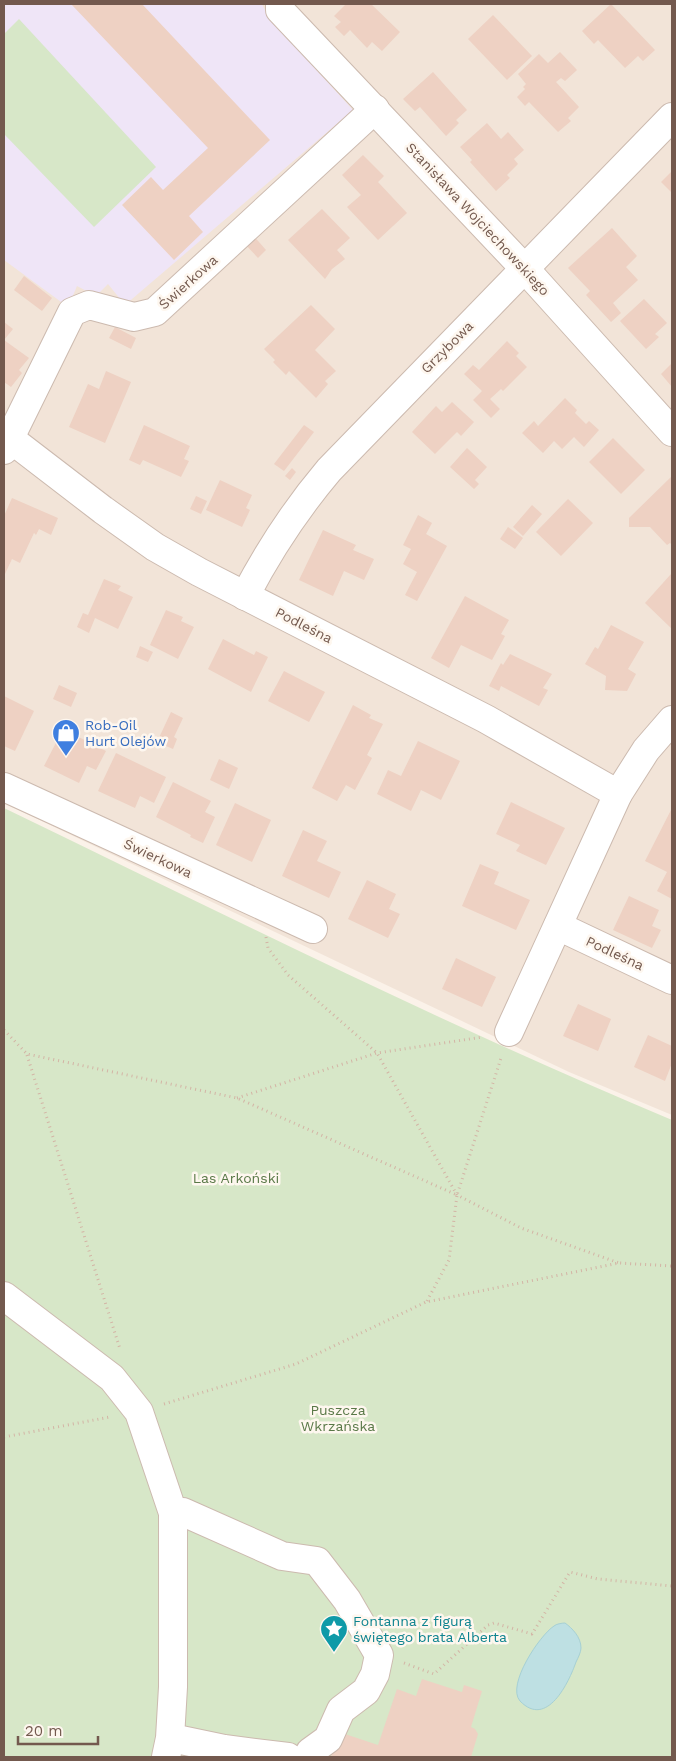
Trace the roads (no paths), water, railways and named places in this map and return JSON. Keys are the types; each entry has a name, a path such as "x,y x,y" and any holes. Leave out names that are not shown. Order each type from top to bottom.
{"street":[{"name":"Stanisława Wojciechowskiego","path":"280,7 525,268 672,432"},
{"name":"Świerkowa","path":"5,441 72,312 89,305 134,317 155,312 375,109"},
{"name":"Grzybowa","path":"245,596 260,567 300,504 328,470 672,117"},
{"name":"Podleśna","path":"5,441 155,547 245,596 486,719 618,794"},
{"path":"509,1032 618,794 646,750 672,720"},
{"name":"Świerkowa","path":"4,787 312,929"},
{"name":"Podleśna","path":"558,926 672,980"},
{"path":"4,1296 112,1378 139,1412 173,1512 173,1687 170,1738 173,1748 224,1749 288,1757"},
{"path":"183,1512 282,1556 317,1561 347,1600 379,1655 375,1674 366,1691 341,1710 328,1739 310,1752 308,1757"}],"water":[{"path":"565,1623 578,1637 581,1648 579,1655 568,1680 556,1700 539,1710 530,1708 520,1701 517,1694 517,1684 521,1673 533,1649 548,1631 556,1625"}],"place":[{"name":"Rob-Oil Hurt Olejów","path":"66,757"},
{"name":"Fontanna z figurą świętego brata Alberta","path":"334,1653"}],"park label":[{"name":"Las Arkoński","path":"236,1178"},
{"name":"Puszcza Wkrzańska","path":"338,1418"}]}
